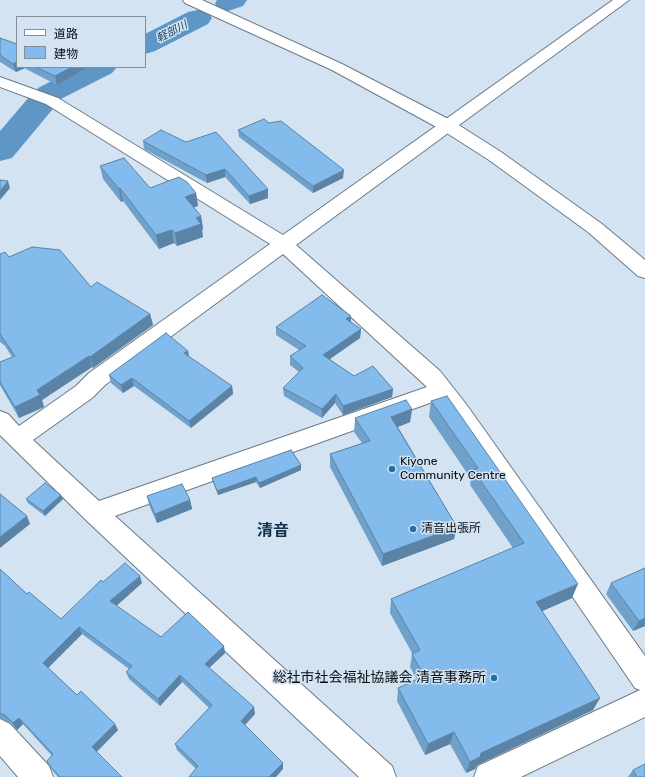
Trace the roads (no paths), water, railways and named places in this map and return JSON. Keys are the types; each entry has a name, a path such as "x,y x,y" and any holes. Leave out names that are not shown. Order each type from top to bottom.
{"street":[{"path":"190,0 337,67 448,126 495,156 595,228 645,270"},
{"path":"17,439 84,392 96,379 622,0"},
{"path":"0,82 52,101 284,244 432,377 645,679"},
{"path":"96,514 110,507 442,390"},
{"path":"0,420 17,439 96,514 381,777"},
{"path":"489,777 645,702"},
{"path":"0,734 38,777"}],"waterway":[{"name":"軽部川","path":"228,3 234,0"},
{"name":"軽部川","path":"146,44 198,18"},
{"name":"軽部川","path":"49,94 100,68"},
{"name":"軽部川","path":"0,151 41,103"}],"place":[{"name":"Kiyone Community Centre","path":"392,469"},
{"name":"清音出張所","path":"413,529"},
{"name":"総社市社会福祉協議会 清音事務所","path":"494,678"}],"district":[{"name":"清音","path":"273,531"}]}
